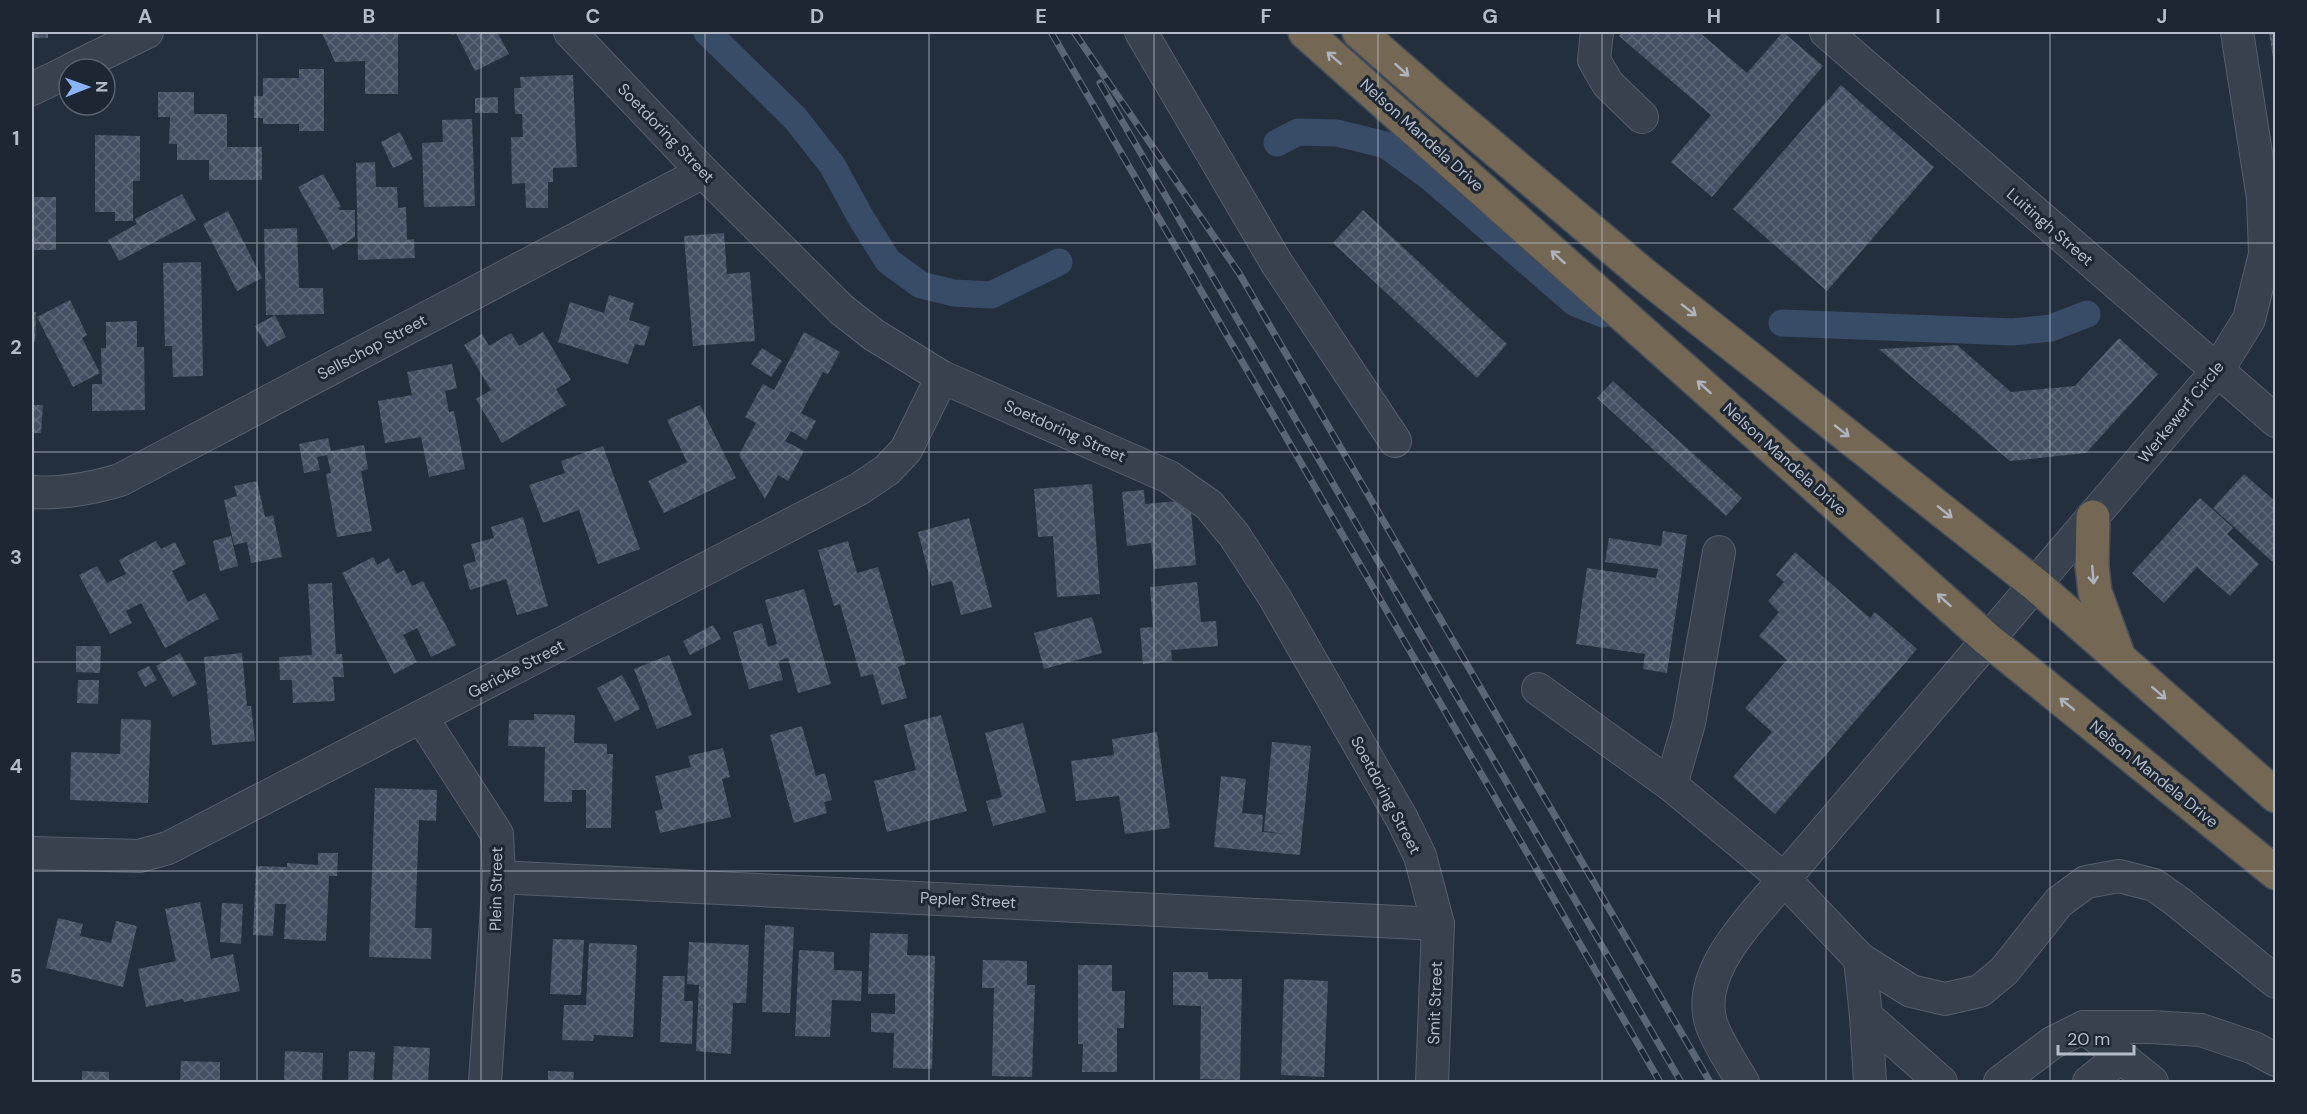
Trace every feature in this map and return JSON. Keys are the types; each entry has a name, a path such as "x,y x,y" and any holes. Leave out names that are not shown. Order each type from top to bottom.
{"highway":[{"name":"Nelson Mandela Drive","path":"1305,32 1988,639 2276,873"},
{"path":"1359,32 1643,274 2036,585 2276,796"},
{"path":"2094,517 2092,566 2095,592 2120,658"}],"street":[{"path":"96,57 147,32"},
{"name":"Soetdoring Street","path":"570,32 703,172 842,310 874,336 942,377 1169,477 1209,505 1234,535 1275,598 1402,819 1420,856 1438,924"},
{"path":"1141,32 1276,262 1395,441"},
{"path":"1597,32 1594,60 1608,84 1642,117"},
{"name":"Luitingh Street","path":"1826,32 2276,421"},
{"name":"Werkewerf Circle","path":"1743,1083 1712,1024 1708,992 1718,964 1784,879 2217,371 2250,319 2265,254 2263,198 2237,32"},
{"path":"32,89 57,76"},
{"name":"Sellschop Street","path":"32,492 87,490 120,480 703,172"},
{"name":"Gericke Street","path":"32,853 139,856 168,848 422,718 858,489 887,470 906,450 942,377"},
{"path":"1671,785 1689,723 1719,552"},
{"path":"1538,689 1671,785 1784,879 1860,958 1911,991 1945,999 1980,991 2004,971 2059,902 2086,882 2119,876 2154,885 2276,982"},
{"name":"Plein Street","path":"422,718 497,834 499,877 485,1083"},
{"name":"Pepler Street","path":"499,877 1438,924"},
{"name":"Smit Street","path":"1432,1083 1438,924"},
{"path":"1860,958 1870,1083"},
{"path":"1866,1016 1941,1083"},
{"path":"2084,1027 2152,1083"},
{"path":"2000,1083 2052,1043 2084,1027 2201,1030 2254,1048 2276,1060"},
{"path":"2089,1083 2120,1057"}],"building":[{"path":"32,32 48,32 48,38 32,38"},
{"path":"398,32 398,94 365,94 365,61 335,62 322,33"},
{"path":"451,32 497,32 509,54 475,71 456,33 452,35"},
{"path":"1623,32 1699,32 1747,73 1783,32 1823,66 1712,197 1671,162 1711,115 1619,36"},
{"path":"2269,32 2276,32 2276,64 2274,64"},
{"path":"299,69 324,69 324,131 299,131 299,124 263,124 263,118 254,118 254,96 263,96 263,78 299,78"},
{"path":"573,75 577,167 553,168 553,182 548,182 548,208 526,208 525,183 512,184 511,137 523,137 522,114 515,114 514,88 521,88 520,77"},
{"path":"1841,85 1934,167 1827,291 1733,209"},
{"path":"158,92 194,92 194,114 227,114 227,147 262,147 262,180 209,180 209,160 177,160 177,144 169,144 170,117 158,117"},
{"path":"498,97 498,113 475,113 475,98"},
{"path":"472,119 475,206 424,207 422,143 443,142 442,120"},
{"path":"400,132 413,159 393,168 381,142"},
{"path":"95,135 140,136 140,181 133,181 133,221 115,221 115,212 95,212"},
{"path":"375,162 376,187 397,187 398,208 406,207 407,240 414,239 415,258 358,260 356,163"},
{"path":"323,174 341,206 338,208 355,210 355,237 333,250 298,187"},
{"path":"182,194 196,220 119,261 108,240 137,224 135,219"},
{"path":"32,197 56,197 56,250 32,250"},
{"path":"1363,210 1507,344 1477,378 1333,243"},
{"path":"228,211 262,278 237,291 203,224"},
{"path":"297,228 299,288 323,288 324,314 266,315 264,229"},
{"path":"724,233 727,274 750,272 755,341 693,346 684,236"},
{"path":"201,262 203,376 173,377 172,346 165,346 163,263"},
{"path":"609,295 634,303 629,320 650,327 644,346 635,344 628,364 558,342 570,302 604,313"},
{"path":"70,300 87,335 82,338 100,373 73,387 37,317"},
{"path":"32,312 36,312 35,342 32,342"},
{"path":"275,315 286,337 267,347 255,326"},
{"path":"137,321 137,347 144,347 145,410 92,411 92,384 102,384 101,348 106,348 106,322"},
{"path":"543,332 571,380 556,389 566,405 502,443 476,399 491,390 464,345 482,334 489,346 511,333 519,346"},
{"path":"804,332 840,352 828,374 823,372 801,413 816,421 806,440 791,431 785,441 804,451 788,481 778,475 765,499 739,455 756,423 745,417 763,384 774,390"},
{"path":"2119,338 2158,374 2086,453 2010,461 1879,349 1957,345 2011,392 2075,386"},
{"path":"32,343 34,343 33,368 32,368"},
{"path":"762,348 782,361 771,377 751,364"},
{"path":"452,364 457,388 445,391 449,412 454,411 465,469 429,477 421,437 385,443 378,401 412,395 407,372"},
{"path":"1613,381 1742,498 1726,516 1597,398"},
{"path":"32,405 43,405 41,433 32,433"},
{"path":"700,405 736,478 664,513 648,481 687,462 667,420"},
{"path":"328,438 331,451 364,445 368,469 361,471 372,531 337,537 326,474 331,473 327,455 317,457 320,470 304,473 299,444"},
{"path":"603,446 640,549 598,564 579,510 543,523 529,485 565,473 561,461"},
{"path":"2244,474 2276,502 2276,565 2213,508"},
{"path":"257,481 265,517 273,515 282,557 251,563 247,542 234,545 224,500 237,496 234,486"},
{"path":"1092,484 1100,594 1057,597 1053,536 1038,537 1034,489"},
{"path":"1144,490 1145,504 1190,500 1196,565 1154,569 1151,543 1127,546 1122,492"},
{"path":"2200,498 2233,528 2227,534 2259,564 2230,596 2197,567 2164,603 2132,573"},
{"path":"523,517 548,606 517,615 506,579 470,590 463,565 476,561 471,544 494,538 491,527"},
{"path":"969,518 992,607 961,615 952,581 932,586 918,532"},
{"path":"1663,531 1687,535 1667,673 1643,669 1645,654 1576,644 1587,568 1656,578 1658,569 1605,562 1609,538 1661,546"},
{"path":"231,536 238,566 220,571 213,541"},
{"path":"156,541 161,549 175,542 186,564 172,571 188,602 205,593 219,619 165,648 141,603 126,611 132,623 110,634 79,575 97,566 107,583 126,574 119,560"},
{"path":"848,541 857,573 878,567 906,664 898,667 907,698 882,705 873,674 861,677 840,604 834,606 818,550"},
{"path":"1795,552 1870,618 1875,612 1917,649 1775,814 1733,777 1772,732 1745,708 1787,660 1759,636 1779,612 1768,601 1784,582 1776,575"},
{"path":"373,557 377,565 389,558 397,574 404,570 412,586 423,581 456,645 431,657 417,628 403,635 417,662 394,674 342,573"},
{"path":"1197,582 1201,622 1216,621 1218,646 1171,650 1172,661 1143,664 1140,628 1153,627 1150,587"},
{"path":"332,583 336,654 342,654 344,677 333,677 335,701 293,703 292,680 280,680 279,657 312,655 308,584"},
{"path":"804,589 831,684 798,693 788,658 778,661 783,680 749,689 733,632 762,623 768,647 777,644 765,600"},
{"path":"1092,617 1102,653 1044,669 1034,633"},
{"path":"713,625 721,639 690,655 683,641"},
{"path":"76,646 101,646 100,673 76,672"},
{"path":"180,653 197,684 173,697 156,666"},
{"path":"242,653 247,706 251,706 255,741 212,745 204,657"},
{"path":"669,655 692,715 657,729 634,669"},
{"path":"149,666 157,680 145,687 137,672"},
{"path":"622,675 640,709 615,722 597,688"},
{"path":"78,680 99,680 98,704 77,703"},
{"path":"534,714 575,715 574,743 607,744 607,754 613,754 611,828 586,828 586,790 572,790 572,802 544,802 545,747 508,746 509,720 534,720"},
{"path":"941,715 967,811 887,832 874,781 916,770 904,725"},
{"path":"121,719 151,720 148,803 70,800 71,752 120,754"},
{"path":"1023,723 1046,812 993,826 986,801 1002,797 985,733"},
{"path":"802,726 816,776 825,773 832,800 824,802 827,813 794,823 770,735"},
{"path":"1157,732 1170,828 1125,834 1119,796 1076,801 1071,761 1114,755 1112,739"},
{"path":"1272,742 1311,746 1300,855 1214,847 1221,776 1246,779 1242,813 1263,815 1262,832 1286,834 1264,831"},
{"path":"723,748 730,777 722,779 731,817 660,833 655,811 663,809 655,776 691,767 688,756"},
{"path":"375,788 437,790 436,821 419,820 415,928 432,928 431,959 369,957"},
{"path":"318,853 338,853 337,876 329,876 326,941 284,939 286,904 275,904 273,936 253,935 256,866 287,867 287,863 318,865"},
{"path":"200,902 211,959 233,954 240,991 146,1007 138,969 176,961 165,909"},
{"path":"222,903 243,904 241,944 220,942"},
{"path":"58,918 83,924 80,936 111,943 116,921 137,926 123,987 46,968"},
{"path":"765,925 794,927 790,1013 762,1012"},
{"path":"870,933 908,934 907,955 935,956 932,1069 893,1068 894,1033 871,1032 871,1013 895,1014 895,994 868,994"},
{"path":"553,939 584,940 581,995 550,994"},
{"path":"689,942 749,945 746,1003 733,1003 731,1054 696,1051 699,985 687,984"},
{"path":"589,943 637,945 633,1037 594,1035 593,1041 562,1040 564,1005 586,1005"},
{"path":"799,950 834,952 834,970 862,971 861,1001 832,1000 830,1037 795,1036"},
{"path":"983,960 1027,961 1027,985 1035,985 1032,1077 992,1076 994,988 982,988"},
{"path":"1078,965 1112,965 1112,991 1125,991 1124,1028 1117,1028 1117,1072 1082,1072 1083,1044 1078,1044"},
{"path":"1173,972 1208,972 1208,979 1242,979 1240,1080 1200,1079 1201,1006 1173,1005"},
{"path":"663,976 685,976 684,1001 693,1001 692,1044 660,1042"},
{"path":"1284,979 1328,981 1324,1077 1281,1075"},
{"path":"394,1046 430,1048 428,1082 392,1082"},
{"path":"285,1051 323,1053 322,1082 284,1082"},
{"path":"349,1051 375,1052 373,1082 348,1082"},
{"path":"181,1061 220,1062 220,1082 180,1082"},
{"path":"82,1071 109,1072 109,1082 82,1082"},
{"path":"548,1071 574,1072 573,1082 548,1082"}],"waterway":[{"path":"707,32 795,118 832,165 888,261 921,285 954,293 991,295 1059,262"},
{"path":"1277,143 1298,132 1337,133 1386,145 1431,178 1575,303 1603,314"},
{"path":"1782,323 2013,332 2051,328 2087,314"}],"railway":[{"path":"1051,32 1660,1082"},
{"path":"1074,32 1239,273 1710,1082"},
{"path":"1100,83 1681,1082"}]}
